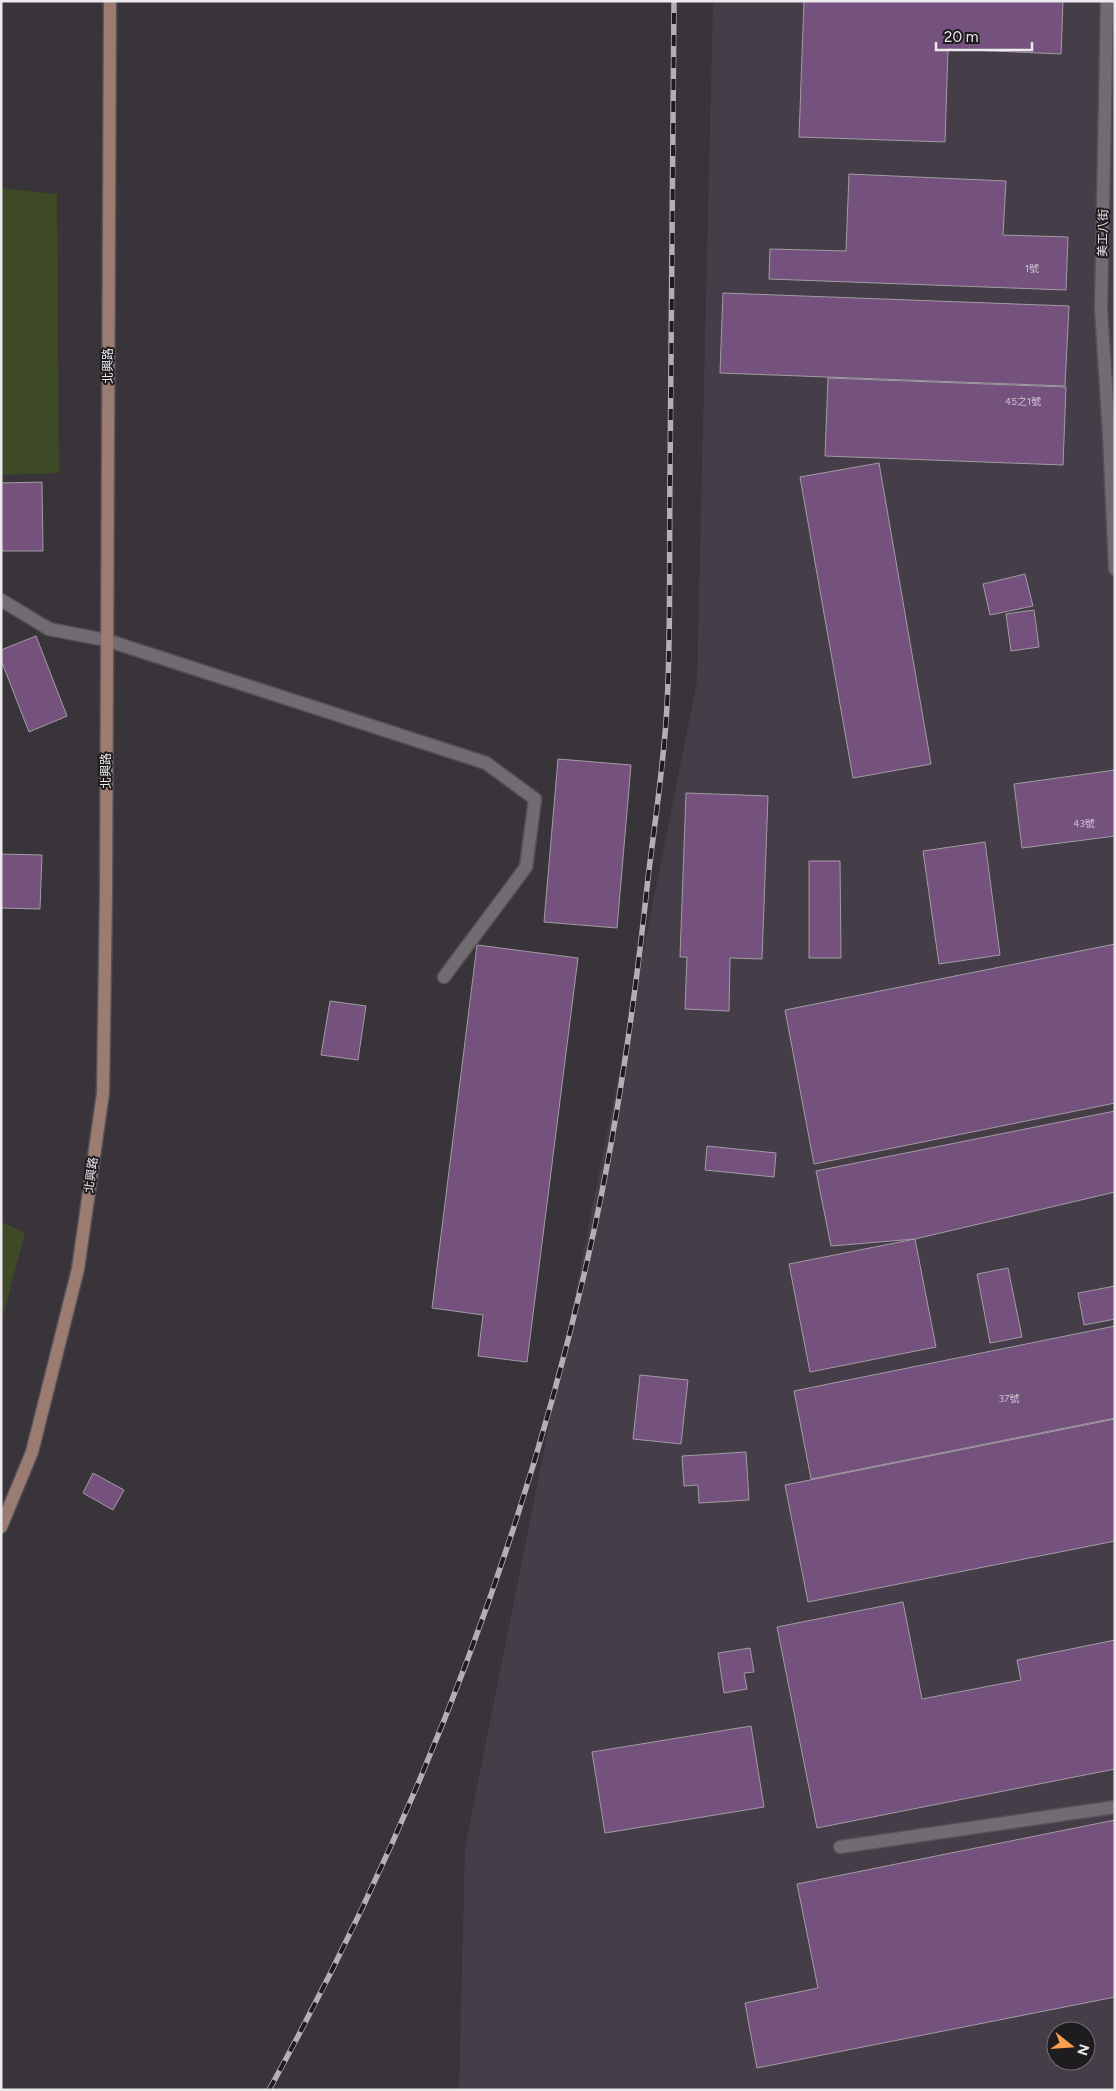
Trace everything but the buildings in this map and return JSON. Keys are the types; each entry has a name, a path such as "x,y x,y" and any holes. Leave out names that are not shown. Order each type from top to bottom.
{"street":[{"name":"北興路","path":"1,1527 32,1452 78,1269 103,1093 106,894 110,1"},
{"name":"美工八街","path":"1107,1 1101,308 1112,434 1115,569"},
{"path":"1,600 49,629 106,640 486,763 535,799 526,867 444,977"},
{"path":"840,1847 1115,1807"}],"shaded area":[{"path":"713,1 1115,1 1115,2090 459,2090 465,1848 697,681"}],"green space":[{"path":"1,188 57,194 59,473 1,475"},
{"path":"1,1223 25,1233 1,1324"}],"railway":[{"path":"269,2090 323,1987 374,1882 421,1776 464,1668 504,1558 539,1447 569,1334 605,1178 633,1007 666,727 669,620 674,1"}]}
